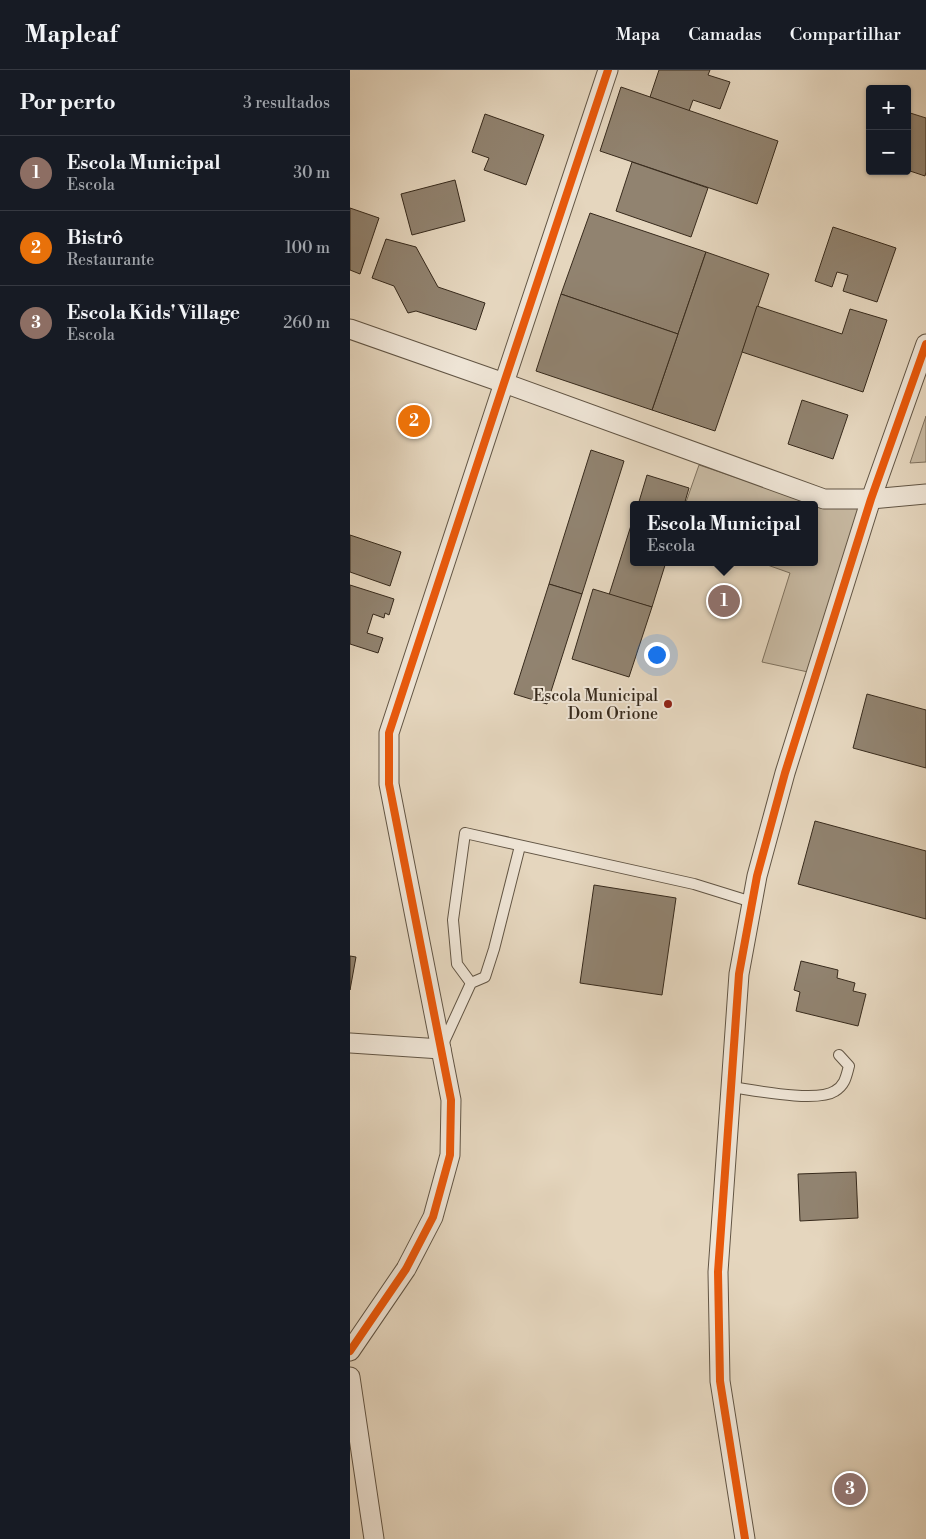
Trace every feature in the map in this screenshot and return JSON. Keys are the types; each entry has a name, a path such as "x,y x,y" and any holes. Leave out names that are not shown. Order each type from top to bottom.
{"street":[{"path":"350,1351 406,1269 433,1218 450,1155 452,1100 389,784 389,733 608,70"},
{"path":"350,329 824,499 871,499 926,494"},
{"path":"745,1539 720,1381 718,1272 739,974 757,876 785,773 871,499 926,344"},
{"path":"350,1043 441,1049"},
{"path":"350,1377 374,1539"}],"lane":[{"path":"471,983 457,964 453,920 465,833 694,884 752,902"},
{"path":"441,1049 471,983 485,977 520,846"},
{"path":"731,1087 809,1097 833,1093 845,1082 849,1066 839,1055"}],"shaded area":[{"path":"926,416 926,462 910,463"},
{"path":"699,465 805,501 686,501"},
{"path":"869,504 808,672 762,662 790,573 770,566 818,566 818,505"}],"building":[{"path":"659,70 710,70 708,75 730,82 720,109 693,100 689,111 650,97"},
{"path":"621,87 778,141 757,204 600,151"},
{"path":"911,113 926,118 925,176 911,171"},
{"path":"485,114 544,135 526,185 484,170 489,158 472,152"},
{"path":"632,162 708,188 691,237 616,211"},
{"path":"455,180 465,221 412,235 401,194"},
{"path":"350,208 379,218 360,274 350,270"},
{"path":"590,213 706,252 678,334 561,294"},
{"path":"833,227 896,248 877,302 843,291 848,275 837,272 832,287 815,281"},
{"path":"386,239 416,247 438,287 485,303 476,330 416,311 408,313 394,286 372,278"},
{"path":"706,252 769,274 715,431 652,410"},
{"path":"561,294 678,334 652,410 536,371"},
{"path":"757,306 842,334 850,309 887,320 863,392 742,352"},
{"path":"802,400 848,415 833,459 788,444"},
{"path":"591,450 624,461 582,594 549,584"},
{"path":"647,475 689,488 685,501 639,501"},
{"path":"630,529 630,566 665,566 652,607 609,595"},
{"path":"350,535 401,552 390,586 350,572"},
{"path":"549,584 582,594 547,704 514,694"},
{"path":"350,585 394,599 389,615 385,613 384,618 373,614 367,633 383,638 378,653 350,644"},
{"path":"593,589 652,607 629,677 572,659"},
{"path":"867,694 926,710 926,768 853,748"},
{"path":"815,821 926,851 926,919 798,884"},
{"path":"594,885 676,898 662,995 580,983"},
{"path":"350,956 356,957 350,990"},
{"path":"801,961 838,970 837,978 855,983 853,991 866,994 858,1026 796,1011 800,992 794,990"},
{"path":"856,1172 858,1218 800,1221 798,1174"}],"cycle path":[{"path":"350,1351 406,1269 433,1217 450,1155 451,1100 389,784 389,733 608,70"},
{"path":"745,1539 720,1381 718,1272 739,974 757,876 785,773 871,499 926,344"}],"place":[{"name":"Bistrô","path":"414,421"},
{"name":"Escola Municipal","path":"724,601"},
{"name":"Escola Municipal Dom Orione","path":"668,704"},
{"name":"Escola Kids' Village","path":"850,1489"}]}
